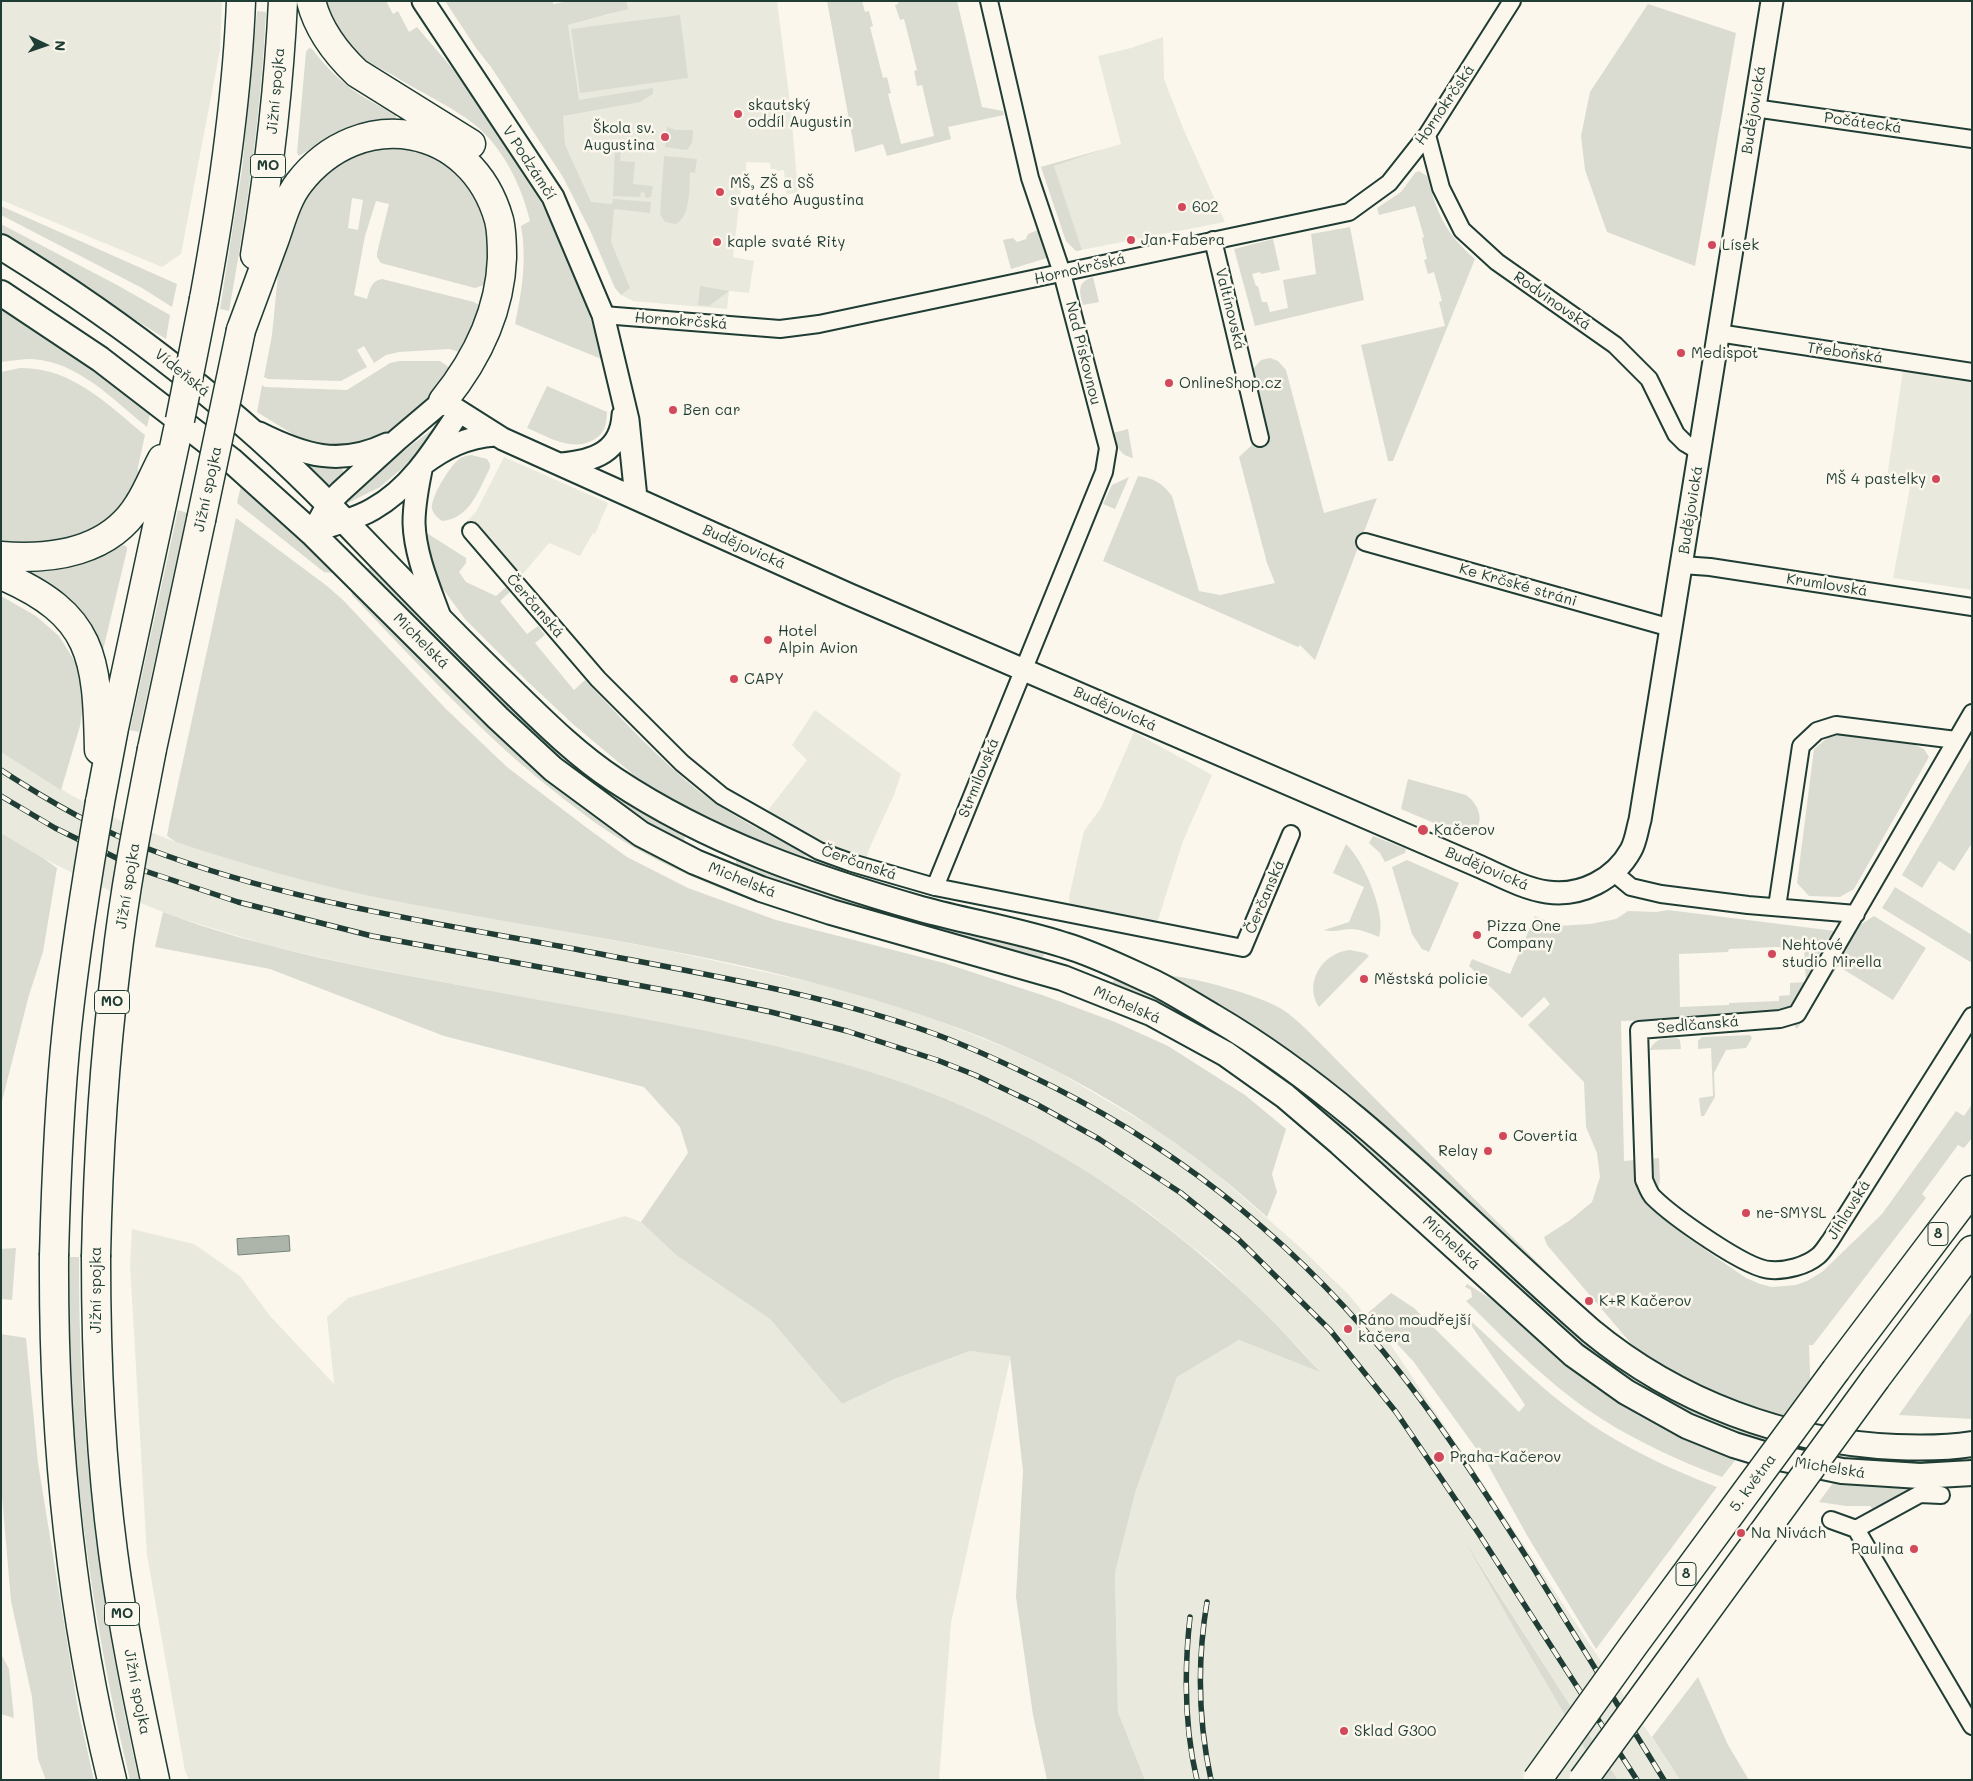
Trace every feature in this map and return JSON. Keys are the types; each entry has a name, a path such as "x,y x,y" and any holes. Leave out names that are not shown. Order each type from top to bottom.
{"highway":[{"path":"112,1780 82,1629 66,1508 56,1382 54,1256 56,1180 67,1028 84,896 100,802 106,726 159,484 180,420 220,205 231,130 241,1"},
{"name":"Jižní spojka","path":"155,1780 124,1624 110,1526 98,1389 96,1256 102,1111 116,965 126,893 152,750 255,257 269,164 283,1"},
{"path":"311,1 326,35 345,61 373,84 466,139 478,150 489,163 514,215 519,250 516,293 511,316 482,377 451,407"},
{"path":"241,330 291,195 310,171 335,150 363,138 388,133 402,133 424,138 455,154 480,181 500,222 502,240 500,285 497,303 451,407"},
{"path":"1,556 23,558 56,556 96,543 129,518 159,484"},
{"path":"1,575 47,599 57,606 74,624 90,655 94,681 106,726"},
{"name":"5. května","path":"1537,1780 1836,1370 1972,1190"},
{"name":"8","path":"1583,1780 1876,1378 1972,1250"}],"main road":[{"name":"Vídeňská","path":"1,247 66,288 157,352 247,426 344,521"},
{"name":"Michelská","path":"1,293 100,359 223,454 312,532 498,718 546,763 641,834 695,862 761,889 830,912 1064,978 1151,1013 1226,1054 1285,1096 1350,1152 1574,1355 1611,1382 1651,1407 1710,1436 1796,1463 1842,1471 1880,1475 1920,1476 1972,1474"},
{"name":"Michelská","path":"344,521 441,623 554,732 608,776 658,808 741,849 824,880 924,910 1068,946 1160,986 1234,1028 1289,1066 1354,1116 1555,1300 1603,1341 1632,1362 1674,1387 1745,1418 1781,1430 1813,1437 1862,1445 1921,1447 1972,1444"}],"street":[{"name":"V Podzámčí","path":"423,1 553,197 603,315 628,420 636,498"},
{"name":"Nad Pískovnou","path":"989,1 1030,178 1062,273 1108,448 1104,472 1024,669"},
{"name":"Hornokrčská","path":"603,315 780,329 819,324 1349,212 1389,182 1428,135 1512,1"},
{"name":"Budějovická","path":"451,407 494,435 848,594 1533,889 1546,892 1570,892 1597,884 1613,872 1624,860 1632,848 1640,820 1772,1"},
{"name":"Počátecká","path":"1754,108 1972,139"},
{"name":"Rodvinovská","path":"1428,135 1441,188 1462,230 1497,262 1615,345 1649,379 1676,434 1685,444 1700,452"},
{"name":"Valtínovská","path":"1213,240 1260,438"},
{"name":"Třeboňská","path":"1718,333 1972,372"},
{"name":"V Podzámčí","path":"560,464 582,462 599,456 619,437 623,418 623,397"},
{"path":"247,426 290,448 320,456 355,454 382,447 451,407"},
{"path":"441,623 423,568 415,535 414,522 416,495 422,465 451,407"},
{"path":"312,532 366,513 409,480 422,465 462,441 494,435"},
{"path":"312,532 328,504 396,440"},
{"name":"Čerčanská","path":"471,531 598,679 682,763 722,796 819,850 852,863 935,887 1243,948 1291,834"},
{"name":"Ke Krčské stráni","path":"1365,542 1671,628"},
{"name":"Krumlovská","path":"1682,565 1972,607"},
{"name":"Strmilovská","path":"935,887 1024,669"},
{"name":"Sedlčanská","path":"1666,1208 1652,1195 1644,1180 1639,1030 1780,1019 1798,1014 1972,713"},
{"path":"1777,907 1801,746 1817,731 1836,725 1956,740"},
{"path":"1613,872 1631,887 1661,894 1856,914"},
{"name":"Jihlavská","path":"1666,1208 1694,1230 1726,1250 1769,1270 1804,1264 1819,1256 1972,1016"},
{"path":"1856,1529 1920,1494 1941,1495"},
{"path":"1831,1520 1856,1529 1972,1726"}],"shaded area":[{"path":"1,1 222,1 220,50 181,254 162,267 1,200"},
{"path":"325,1 386,1 393,14 398,11 409,32 417,27 473,93 501,133 537,194 553,226 581,292 604,360 515,324 523,275 524,251 521,226 530,221 513,173 492,141 474,124 360,55 345,37"},
{"path":"445,1 553,1 553,4 569,1 626,1 628,9 568,25 579,100 653,88 653,94 640,102 563,116 565,145 591,202 612,204 613,199 651,202 650,213 614,209 611,242 630,288 621,295 615,288 590,230 563,177"},
{"name":"Škola sv. Augustina","path":"610,1 777,1 791,111 798,193 786,194 784,170 777,171 776,169 771,169 770,163 746,162 746,171 743,171 733,257 754,261 749,293 729,291 727,309 633,301 621,295 615,288 590,230 563,177 505,88 556,28 615,13"},
{"path":"827,1 862,1 865,12 869,11 873,26 870,27 883,78 887,77 891,93 888,94 901,144 934,136 922,85 917,86 914,71 917,70 904,19 900,20 895,5 898,4 898,1 957,1 982,107 1003,111 1004,115 948,127 951,139 887,156 883,144 855,152"},
{"path":"1648,4 1736,33 1695,266 1607,232 1585,170 1581,136 1590,92"},
{"path":"257,11 266,12 261,87 242,237 229,311 220,309 242,169"},
{"path":"680,15 688,78 580,93 571,29"},
{"path":"1163,37 1164,79 1183,128 1225,222 1076,251 1066,241 1041,167 1121,144 1098,56 1131,48"},
{"path":"309,48 348,87 394,113 396,119 355,125 342,130 299,156 297,153 306,52"},
{"path":"667,127 676,130 693,130 692,143 687,150 665,147"},
{"path":"393,144 420,149 434,155 456,173 472,195 483,220 489,257 489,272 486,281 484,285 475,288 381,263 377,253 389,204 376,201 365,236 354,295 367,299 373,284 382,279 474,302 480,306 481,312 463,353 449,349 399,352 386,355 374,363 364,346 357,350 367,367 341,381 268,379 264,377 272,335 278,274 291,218 298,201 340,159","holes":["352,198 363,200 358,230 348,228"]},
{"path":"615,147 621,147 620,161 635,162 633,184 653,186 651,197 645,198 645,193 641,192 640,197 613,196"},
{"path":"1104,149 1054,166 1082,250 1076,251 1066,241 1041,167"},
{"path":"664,156 697,159 695,173 690,172 687,208 681,220 676,224 665,222 660,214"},
{"path":"1419,171 1427,176 1434,201 1449,231 1475,259 1393,461 1388,461 1361,345 1445,326 1439,302 1442,301 1434,272 1428,274 1424,260 1427,259 1422,238 1424,237 1415,206 1379,215 1377,208 1401,192 1415,173"},
{"path":"1,206 177,284 172,307 142,288 1,215"},
{"path":"1,224 170,315 166,339 1,236"},
{"path":"1350,227 1364,300 1255,326 1234,249 1273,239 1280,270 1252,274 1256,286 1258,286 1262,302 1267,302 1270,312 1288,308 1283,280 1316,274 1311,234"},
{"path":"1038,230 1047,258 1011,269 1003,240 1013,238 1017,242 1026,239 1028,234"},
{"path":"1093,277 1099,302 1083,305 1080,288 1084,282"},
{"path":"700,286 729,291 709,306 698,305"},
{"path":"1,306 50,337 151,409 147,427 108,394 65,367 32,359 1,362"},
{"path":"1270,358 1278,361 1286,370 1324,513 1377,498 1315,660 1300,645 1298,647 1103,561 1138,476 1157,482 1172,496 1199,591 1220,595 1275,583 1267,563 1239,457 1266,432 1253,369 1261,360"},
{"path":"399,361 440,361 453,370 426,401 391,430 376,437 346,445 322,445 302,440 257,412 262,385 265,387 347,390 390,363"},
{"path":"20,368 39,369 73,381 103,400 145,435 138,467 138,482 122,515 82,536 43,544 1,544 1,372"},
{"name":"MŠ 4 pastelky","path":"1903,371 1972,381 1972,590 1893,578 1911,482 1887,477"},
{"path":"547,386 607,412 606,424 601,434 586,443 569,444 527,428"},
{"path":"437,426 433,439 411,461 380,487 348,503 345,502 343,499 373,474"},
{"path":"1128,429 1133,458 1125,455 1117,446 1113,433"},
{"path":"471,455 487,459 490,468 467,509 452,519 442,521 432,509 437,491 445,476 454,465 462,458"},
{"path":"504,457 608,503 595,534 593,533 580,556 549,543 522,575 506,587 460,528 476,512"},
{"path":"307,465 342,469 344,472 327,488 307,468"},
{"path":"1129,477 1115,509 1103,504 1112,485"},
{"path":"242,481 337,570 332,573 324,572 237,503"},
{"path":"178,510 187,513 139,732 130,730"},
{"path":"236,518 343,600 446,709 507,767 627,857 688,888 776,920 944,963 1045,996 1115,1022 1168,1046 1245,1095 1286,1129 1272,1174 1277,1192 1267,1217 1231,1185 1192,1155 1112,1102 1026,1056 936,1020 800,979 730,963 380,898 328,886 226,858 176,842 167,836"},
{"path":"422,530 466,558 466,563 459,572 466,582 496,596 506,587 510,592 500,601 527,634 538,626 545,635 535,643 574,690 585,680 641,738 700,792 725,810 805,854 804,860 724,830 653,791 574,725 465,619 438,582"},
{"path":"123,545 127,547 127,550 103,650 13,570 84,561 110,552"},
{"path":"373,564 464,661 536,731 575,765 605,787 685,835 684,841 679,841 635,815 551,755 475,684 366,570"},
{"path":"351,585 440,680 510,748 539,773 615,830 807,916 740,896 698,879 635,848 587,816 504,749 452,699 352,595"},
{"path":"1,596 36,616 59,636 77,665 86,688 80,726 61,790 1,752"},
{"path":"815,710 901,774 894,795 870,847 860,877 804,860 805,854 757,829 769,809 807,760 792,745"},
{"path":"1134,732 1212,775 1183,841 1157,923 1070,904 1069,897 1084,831 1101,808"},
{"path":"1840,735 1915,745 1924,749 1929,757 1854,889 1840,897 1809,896 1797,883 1814,749 1830,736"},
{"path":"1,752 71,795 121,821 176,842 265,869 380,897 660,949 729,964 832,987 899,1007 1014,1051 1058,1072 1157,1130 1212,1170 1302,1249 1348,1294 1391,1345 1680,1780 1618,1780 1473,1553 1522,1642 1603,1780 1145,1780 1118,1712 1115,1573 1136,1490 1177,1377 1239,1340 1319,1371 1298,1347 1215,1265 1152,1215 1052,1151 973,1111 877,1074 795,1051 730,1037 354,965 270,946 173,916 92,883 43,858 1,833"},
{"path":"1972,756 1972,843 1954,871 1939,861 1922,888 1902,875"},
{"path":"1408,779 1466,795 1476,805 1480,817 1477,828 1467,837 1401,809"},
{"path":"1,833 57,868 43,952 29,995 1,1105"},
{"path":"1373,836 1406,849 1405,853 1385,862 1380,853 1369,843"},
{"path":"1346,844 1360,863 1377,902 1381,927 1379,937 1352,929 1324,930 1349,922 1364,887 1333,873"},
{"path":"739,859 1043,952 1044,956 1041,958 793,888 749,871 736,864 736,860"},
{"path":"1407,860 1459,883 1429,952 1422,949 1412,934 1392,867"},
{"path":"1895,887 1972,935 1972,963 1882,908"},
{"path":"1668,910 1835,931 1858,926 1874,916 1926,948 1893,1000 1838,966 1797,1029 1787,1015 1621,1021 1624,1161 1659,1158 1660,1180 1658,1191 1665,1219 1688,1238 1746,1278 1772,1287 1796,1285 1822,1272 1882,1214 1956,1111 1964,1116 1972,1104 1972,1138 1964,1148 1958,1145 1922,1194 1926,1198 1813,1345 1809,1345 1812,1426 1745,1407 1695,1385 1652,1361 1634,1347 1547,1245 1544,1237 1569,1221 1592,1202 1600,1177 1597,1153 1586,1127 1584,1082 1528,1025 1550,1004 1544,997 1522,1018 1469,966 1472,959 1510,974 1535,916 1558,926 1590,924 1616,919 1628,911 1656,912","holes":["1804,948 1806,982 1790,983 1790,995 1779,996 1779,1001 1680,1007 1679,954 1728,952 1729,949"]},
{"path":"163,912 241,938 320,958 728,1035 874,1073 939,1096 1001,1124 1061,1156 1118,1192 1172,1232 1224,1275 1273,1322 1320,1372 1239,1340 1177,1377 1136,1490 1115,1573 1118,1712 1145,1780 1047,1780 1033,1715 1016,1597 1023,1471 1010,1356 970,1351 897,1378 842,1404 770,1319 676,1255 641,1222 688,1153 680,1127 644,1087 444,1036 270,969 155,947"},
{"path":"1350,950 1365,953 1369,956 1319,1007 1313,988 1318,970 1332,956"},
{"path":"1171,976 1225,987 1268,1002 1289,1014 1542,1267 1542,1270 1362,1108 1313,1068 1265,1034 1170,979"},
{"path":"1116,980 1185,1011 1248,1048 1345,1121 1597,1350 1597,1353 1592,1353 1537,1307 1339,1126 1300,1095 1113,985 1113,981"},
{"path":"1750,1035 1752,1038 1746,1048 1726,1050 1714,1073 1715,1097 1704,1116 1701,1116 1699,1098 1713,1096 1711,1048 1698,1049 1698,1041 1702,1037"},
{"path":"1677,1038 1680,1040 1681,1049 1650,1050 1658,1041"},
{"path":"625,1216 641,1222 676,1255 770,1319 842,1404 897,1378 970,1351 1011,1355 951,1623 939,1780 189,1780 185,1771 147,1555 130,1265 132,1229 194,1244 241,1277 270,1316 334,1384 327,1317 348,1298"},
{"path":"289,1236 290,1251 238,1255 237,1239"},
{"path":"16,1248 12,1300 1,1299 1,1249"},
{"path":"69,1257 79,1257 82,1389 94,1520 113,1651 139,1780 130,1780 115,1716 92,1586 83,1520 72,1388 69,1323"},
{"path":"1467,1284 1503,1306 1580,1374 1614,1398 1666,1428 1737,1458 1722,1477 1662,1452 1605,1421 1550,1380 1466,1301 1472,1297 1471,1290 1465,1287"},
{"path":"1391,1293 1414,1308 1519,1412 1525,1405 1469,1322 1471,1321 1550,1393 1598,1429 1656,1461 1717,1487 1596,1649 1528,1537 1488,1465 1413,1361 1368,1313"},
{"path":"1972,1311 1972,1419 1899,1415"},
{"path":"1,1334 26,1338 38,1463 78,1709 94,1780 46,1780 38,1759 32,1697 11,1601 1,1485"},
{"path":"1658,1391 1699,1411 1972,1454 1972,1462 1934,1465 1877,1463 1812,1454 1780,1447 1748,1438 1687,1413 1658,1397"},
{"path":"1833,1483 1890,1488 1919,1488 1875,1512 1870,1506 1846,1506 1819,1502"},
{"path":"1466,1543 1618,1780 1603,1780"},
{"path":"1,1654 9,1669 14,1718 1,1714"},
{"path":"1698,1677 1728,1745 1749,1780 1680,1780 1652,1737"}],"railway":[{"path":"1,770 72,813 108,832 146,848 251,882 304,896 412,919 711,975 802,995 891,1019 971,1048 1006,1064 1080,1101 1128,1129 1220,1193 1264,1229 1345,1307 1382,1350 1422,1401 1477,1480 1664,1780"},
{"path":"1,796 55,828 139,869 238,902 372,936 680,993 771,1012 847,1031 937,1060 975,1075 1036,1104 1099,1139 1181,1193 1238,1239 1330,1330 1396,1412 1479,1534 1637,1780"},
{"path":"1207,1602 1200,1669 1200,1691 1203,1735 1211,1780"},
{"path":"1190,1617 1186,1699 1187,1719 1197,1780"}],"place":[{"name":"skautský oddíl Augustin","path":"738,114"},
{"name":"Škola sv. Augustina","path":"665,137"},
{"name":"MŠ, ZŠ a SŠ svatého Augustina","path":"720,192"},
{"name":"602","path":"1182,207"},
{"name":"Jan Fabera","path":"1131,240"},
{"name":"kaple svaté Rity","path":"717,242"},
{"name":"Lísek","path":"1712,245"},
{"name":"Medispot","path":"1681,353"},
{"name":"OnlineShop.cz","path":"1169,383"},
{"name":"Ben car","path":"673,410"},
{"name":"MŠ 4 pastelky","path":"1936,479"},
{"name":"Hotel Alpin Avion","path":"768,640"},
{"name":"CAPY","path":"734,679"},
{"name":"Kačerov","path":"1423,830"},
{"name":"Pizza One Company","path":"1477,935"},
{"name":"Nehtové studio Mirella","path":"1772,954"},
{"name":"Městská policie","path":"1364,979"},
{"name":"Covertia","path":"1503,1136"},
{"name":"Relay","path":"1488,1151"},
{"name":"ne-SMYSL","path":"1746,1213"},
{"name":"K+R Kačerov","path":"1589,1301"},
{"name":"Ráno moudřejší kačera","path":"1348,1329"},
{"name":"Praha-Kačerov","path":"1439,1457"},
{"name":"Na Nivách","path":"1741,1533"},
{"name":"Paulina","path":"1914,1549"},
{"name":"Sklad G300","path":"1344,1731"}]}
